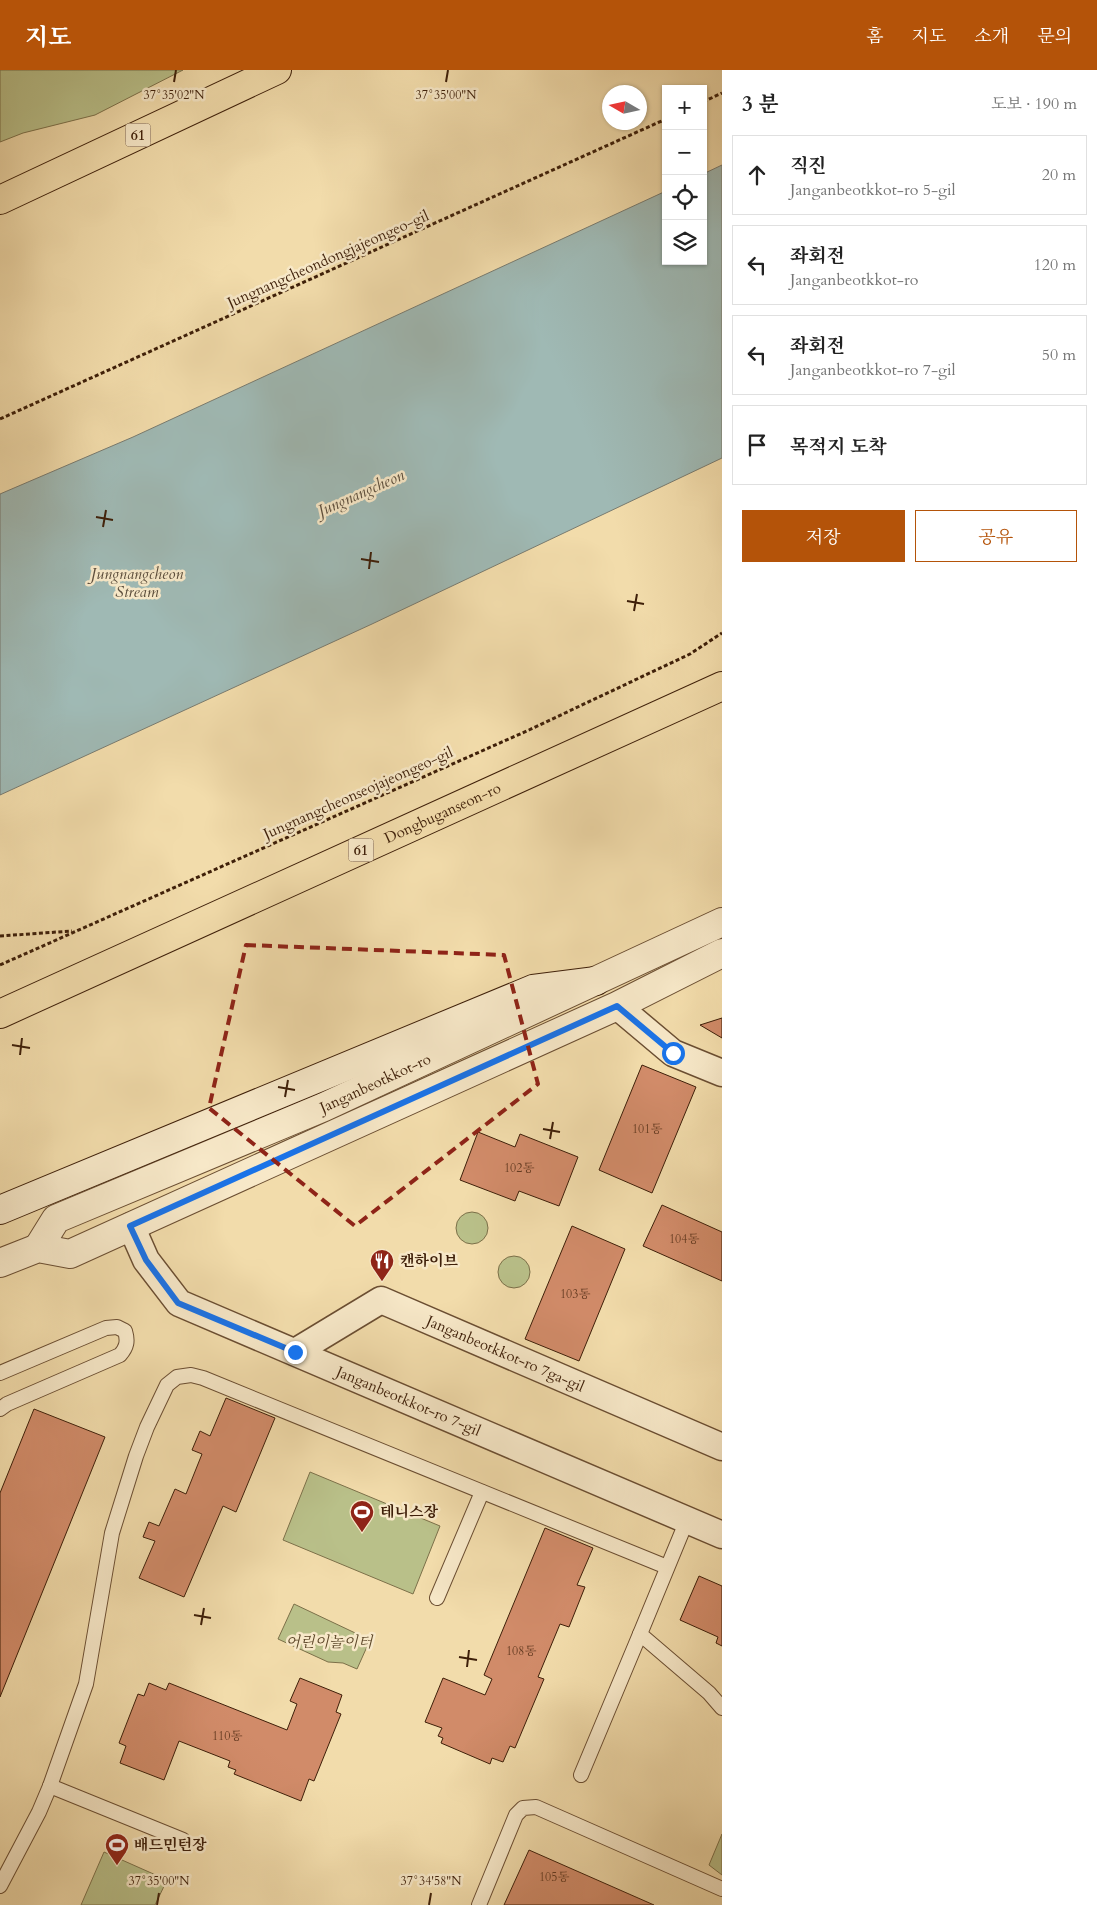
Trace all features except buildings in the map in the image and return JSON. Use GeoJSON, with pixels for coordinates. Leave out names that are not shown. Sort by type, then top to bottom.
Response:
{"type":"FeatureCollection","features":[{"type":"Feature","properties":{"kind":"highway","name":"61"},"geometry":{"type":"LineString","coordinates":[[0,200],[277,70]]}},
{"type":"Feature","properties":{"kind":"highway","name":"Dongbuganseon-ro"},"geometry":{"type":"LineString","coordinates":[[0,1014],[722,686]]}},
{"type":"Feature","properties":{"kind":"highway"},"geometry":{"type":"LineString","coordinates":[[688,702],[722,692]]}},
{"type":"Feature","properties":{"kind":"street","name":"Janganbeotkkot-ro"},"geometry":{"type":"LineString","coordinates":[[722,922],[324,1107],[56,1219],[38,1248],[70,1254],[617,1006],[722,953]]}},
{"type":"Feature","properties":{"kind":"street"},"geometry":{"type":"LineString","coordinates":[[0,1210],[533,989],[596,981]]}},
{"type":"Feature","properties":{"kind":"street"},"geometry":{"type":"LineString","coordinates":[[617,1006],[673,1053],[722,1073]]}},
{"type":"Feature","properties":{"kind":"street","name":"Janganbeotkkot-ro 7-gil"},"geometry":{"type":"LineString","coordinates":[[130,1226],[146,1260],[178,1303],[722,1535]]}},
{"type":"Feature","properties":{"kind":"street"},"geometry":{"type":"LineString","coordinates":[[0,1263],[38,1248]]}},
{"type":"Feature","properties":{"kind":"street","name":"Janganbeotkkot-ro 7ga-gil"},"geometry":{"type":"LineString","coordinates":[[295,1352],[381,1300],[722,1446]]}},
{"type":"Feature","properties":{"kind":"lane"},"geometry":{"type":"LineString","coordinates":[[0,1373],[106,1328],[116,1327],[125,1331],[127,1339],[126,1348],[120,1355],[7,1404],[0,1409]]}},
{"type":"Feature","properties":{"kind":"lane"},"geometry":{"type":"LineString","coordinates":[[0,1886],[35,1820],[50,1786],[86,1684],[112,1533],[119,1507],[147,1427],[167,1385],[177,1377],[191,1376],[203,1378],[667,1567]]}},
{"type":"Feature","properties":{"kind":"lane"},"geometry":{"type":"LineString","coordinates":[[437,1598],[482,1492]]}},
{"type":"Feature","properties":{"kind":"lane"},"geometry":{"type":"LineString","coordinates":[[581,1775],[687,1520]]}},
{"type":"Feature","properties":{"kind":"lane"},"geometry":{"type":"LineString","coordinates":[[640,1634],[709,1693],[722,1708]]}},
{"type":"Feature","properties":{"kind":"lane"},"geometry":{"type":"LineString","coordinates":[[50,1786],[183,1840]]}},
{"type":"Feature","properties":{"kind":"lane"},"geometry":{"type":"LineString","coordinates":[[479,1905],[516,1815],[524,1808],[536,1807],[722,1889]]}},
{"type":"Feature","properties":{"kind":"path"},"geometry":{"type":"LineString","coordinates":[[707,100],[722,93]]}},
{"type":"Feature","properties":{"kind":"path","name":"Jungnangcheondongjajeongeo-gil"},"geometry":{"type":"LineString","coordinates":[[0,419],[662,121]]}},
{"type":"Feature","properties":{"kind":"path","name":"Jungnangcheonseojajeongeo-gil"},"geometry":{"type":"LineString","coordinates":[[0,965],[529,730],[690,654],[722,633]]}},
{"type":"Feature","properties":{"kind":"path"},"geometry":{"type":"LineString","coordinates":[[0,936],[75,931]]}},
{"type":"Feature","properties":{"kind":"highlighted area"},"geometry":{"type":"Polygon","coordinates":[[[246,945],[504,955],[538,1084],[355,1226],[209,1108],[246,945]]]}},
{"type":"Feature","properties":{"kind":"green space"},"geometry":{"type":"Polygon","coordinates":[[[0,70],[183,70],[95,115],[23,133],[0,142],[0,70]]]}},
{"type":"Feature","properties":{"kind":"green space"},"geometry":{"type":"Polygon","coordinates":[[[472,1212],[483,1217],[488,1228],[483,1239],[472,1244],[461,1239],[456,1228],[461,1217],[472,1212]]]}},
{"type":"Feature","properties":{"kind":"green space"},"geometry":{"type":"Polygon","coordinates":[[[514,1256],[525,1261],[530,1272],[525,1283],[514,1288],[503,1283],[498,1272],[503,1261],[514,1256]]]}},
{"type":"Feature","properties":{"kind":"green space","name":"테니스장"},"geometry":{"type":"Polygon","coordinates":[[[310,1472],[440,1526],[413,1594],[283,1540],[310,1472]]]}},
{"type":"Feature","properties":{"kind":"green space","name":"어린이놀이터"},"geometry":{"type":"Polygon","coordinates":[[[294,1604],[370,1640],[357,1669],[343,1663],[328,1662],[278,1639],[294,1604]]]}},
{"type":"Feature","properties":{"kind":"green space"},"geometry":{"type":"Polygon","coordinates":[[[722,1834],[722,1875],[709,1865],[722,1834]]]}},
{"type":"Feature","properties":{"kind":"green space","name":"배드민턴장"},"geometry":{"type":"Polygon","coordinates":[[[104,1852],[167,1880],[155,1905],[81,1905],[104,1852]]]}},
{"type":"Feature","properties":{"kind":"water","name":"Jungnangcheon Stream"},"geometry":{"type":"Polygon","coordinates":[[[722,165],[722,458],[372,624],[0,795],[0,494],[133,437],[662,193],[662,265],[707,265],[707,172],[722,165]]]}},
{"type":"Feature","properties":{"kind":"place","name":"캔하이브"},"geometry":{"type":"Point","coordinates":[382,1282]}},
{"type":"Feature","properties":{"kind":"place","name":"테니스장"},"geometry":{"type":"Point","coordinates":[362,1533]}},
{"type":"Feature","properties":{"kind":"place","name":"배드민턴장"},"geometry":{"type":"Point","coordinates":[117,1866]}},
{"type":"Feature","properties":{"kind":"route"},"geometry":{"type":"LineString","coordinates":[[295,1352],[178,1303],[146,1260],[130,1226],[617,1006],[673,1053]]}},
{"type":"Feature","properties":{"kind":"water label","name":"Jungnangcheon"},"geometry":{"type":"Point","coordinates":[361,493]}}]}
